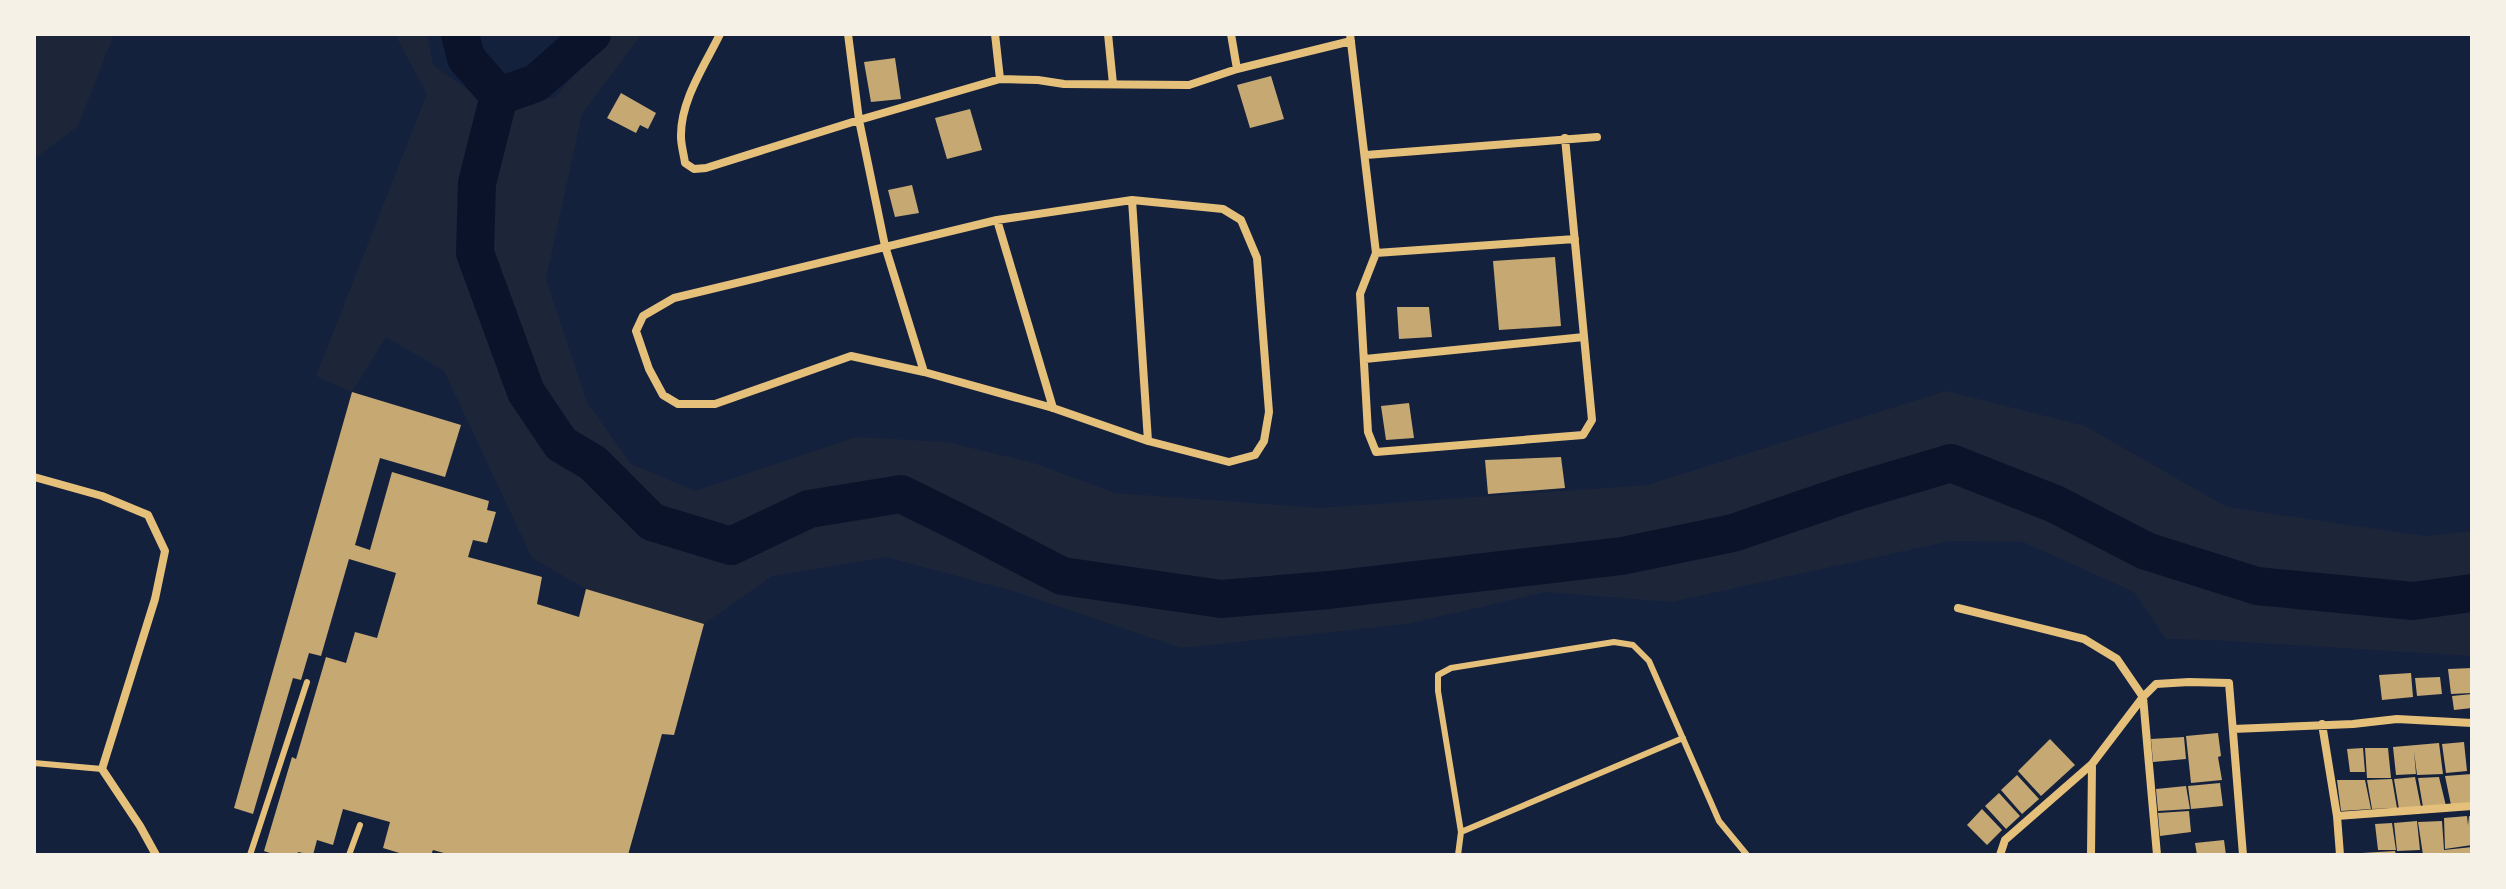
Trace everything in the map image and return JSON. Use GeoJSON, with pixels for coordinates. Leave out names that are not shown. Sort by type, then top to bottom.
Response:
{"type":"FeatureCollection","features":[{"type":"Feature","properties":{"kind":"street"},"geometry":{"type":"LineString","coordinates":[[720,34],[693,88],[684,114],[681,137],[685,163],[694,169],[706,168],[1000,79],[1064,84],[1189,85],[1351,38],[1376,253],[1360,294],[1368,432],[1376,452],[1583,435],[1592,420],[1565,138]]}},
{"type":"Feature","properties":{"kind":"street"},"geometry":{"type":"LineString","coordinates":[[848,34],[859,120],[885,246],[924,372]]}},
{"type":"Feature","properties":{"kind":"street"},"geometry":{"type":"LineString","coordinates":[[995,34],[1000,79]]}},
{"type":"Feature","properties":{"kind":"street"},"geometry":{"type":"LineString","coordinates":[[1108,34],[1113,84]]}},
{"type":"Feature","properties":{"kind":"street"},"geometry":{"type":"LineString","coordinates":[[1231,34],[1237,69]]}},
{"type":"Feature","properties":{"kind":"street"},"geometry":{"type":"LineString","coordinates":[[1366,155],[1597,137]]}},
{"type":"Feature","properties":{"kind":"street"},"geometry":{"type":"LineString","coordinates":[[1132,200],[1148,441]]}},
{"type":"Feature","properties":{"kind":"street"},"geometry":{"type":"LineString","coordinates":[[1132,200],[1223,209],[1241,220],[1257,258],[1269,412],[1264,441],[1255,455],[1229,462],[1148,441],[1053,408],[924,372],[851,356],[715,404],[678,404],[663,395],[649,369],[636,331],[643,316],[674,298],[885,246],[997,220],[1132,200]]}},
{"type":"Feature","properties":{"kind":"street"},"geometry":{"type":"LineString","coordinates":[[997,220],[1053,408]]}},
{"type":"Feature","properties":{"kind":"street"},"geometry":{"type":"LineString","coordinates":[[1376,253],[1575,239]]}},
{"type":"Feature","properties":{"kind":"street"},"geometry":{"type":"LineString","coordinates":[[1365,359],[1584,337]]}},
{"type":"Feature","properties":{"kind":"street"},"geometry":{"type":"LineString","coordinates":[[34,477],[102,496],[148,515],[165,551],[155,599],[102,769],[156,855]]}},
{"type":"Feature","properties":{"kind":"street"},"geometry":{"type":"LineString","coordinates":[[1958,608],[2084,639],[2117,659],[2143,697],[2157,855]]}},
{"type":"Feature","properties":{"kind":"street"},"geometry":{"type":"LineString","coordinates":[[2000,855],[2005,840],[2092,764],[2156,684],[2189,682],[2229,683],[2243,855]]}},
{"type":"Feature","properties":{"kind":"street"},"geometry":{"type":"LineString","coordinates":[[2233,729],[2397,719],[2472,723]]}},
{"type":"Feature","properties":{"kind":"street"},"geometry":{"type":"LineString","coordinates":[[2322,724],[2340,855]]}},
{"type":"Feature","properties":{"kind":"street"},"geometry":{"type":"LineString","coordinates":[[2091,855],[2092,764]]}},
{"type":"Feature","properties":{"kind":"street"},"geometry":{"type":"LineString","coordinates":[[2337,816],[2472,806]]}},
{"type":"Feature","properties":{"kind":"lane"},"geometry":{"type":"LineString","coordinates":[[1458,855],[1461,832],[1438,675],[1451,668],[1614,642],[1633,645],[1649,661],[1719,821],[1747,855]]}},
{"type":"Feature","properties":{"kind":"lane"},"geometry":{"type":"LineString","coordinates":[[250,855],[307,682]]}},
{"type":"Feature","properties":{"kind":"lane"},"geometry":{"type":"LineString","coordinates":[[1461,832],[1683,738]]}},
{"type":"Feature","properties":{"kind":"lane"},"geometry":{"type":"LineString","coordinates":[[34,763],[102,769]]}},
{"type":"Feature","properties":{"kind":"lane"},"geometry":{"type":"LineString","coordinates":[[349,855],[360,825]]}},
{"type":"Feature","properties":{"kind":"shaded area"},"geometry":{"type":"Polygon","coordinates":[[[34,34],[114,34],[78,126],[34,159],[34,34]]]}},
{"type":"Feature","properties":{"kind":"shaded area"},"geometry":{"type":"Polygon","coordinates":[[[395,34],[427,34],[433,65],[485,102],[555,98],[608,34],[642,34],[582,114],[546,279],[587,402],[631,464],[695,491],[856,437],[947,442],[1034,463],[1115,493],[1319,508],[1647,485],[1946,391],[2085,426],[2227,507],[2425,536],[2472,531],[2472,656],[2166,639],[2134,592],[2023,542],[1950,541],[1671,602],[1546,592],[1407,624],[1181,648],[1013,591],[886,557],[772,576],[704,624],[586,589],[532,558],[444,371],[386,337],[352,392],[316,376],[427,94],[395,34]]]}},
{"type":"Feature","properties":{"kind":"building"},"geometry":{"type":"Polygon","coordinates":[[[895,58],[901,99],[871,102],[864,62],[895,58]]]}},
{"type":"Feature","properties":{"kind":"building"},"geometry":{"type":"Polygon","coordinates":[[[1271,76],[1284,119],[1250,128],[1237,85],[1271,76]]]}},
{"type":"Feature","properties":{"kind":"building"},"geometry":{"type":"Polygon","coordinates":[[[621,93],[656,113],[648,129],[640,125],[636,133],[607,118],[621,93]]]}},
{"type":"Feature","properties":{"kind":"building"},"geometry":{"type":"Polygon","coordinates":[[[970,109],[982,150],[947,159],[935,118],[970,109]]]}},
{"type":"Feature","properties":{"kind":"building"},"geometry":{"type":"Polygon","coordinates":[[[912,185],[919,213],[895,217],[888,190],[912,185]]]}},
{"type":"Feature","properties":{"kind":"building"},"geometry":{"type":"Polygon","coordinates":[[[1555,257],[1561,326],[1499,330],[1493,261],[1555,257]]]}},
{"type":"Feature","properties":{"kind":"building"},"geometry":{"type":"Polygon","coordinates":[[[1397,307],[1429,307],[1432,337],[1399,339],[1397,307]]]}},
{"type":"Feature","properties":{"kind":"building"},"geometry":{"type":"Polygon","coordinates":[[[352,392],[461,425],[445,477],[380,458],[355,545],[370,550],[392,472],[489,501],[487,510],[496,512],[487,543],[473,540],[468,557],[542,577],[537,604],[579,617],[586,589],[704,624],[674,735],[662,734],[628,855],[451,855],[433,850],[431,855],[406,855],[383,848],[390,822],[343,809],[333,845],[317,840],[313,855],[298,852],[297,855],[276,855],[264,851],[292,757],[296,759],[326,657],[346,663],[355,632],[377,638],[396,573],[349,559],[321,656],[309,653],[301,680],[293,678],[253,814],[234,808],[352,392]]]}},
{"type":"Feature","properties":{"kind":"building"},"geometry":{"type":"Polygon","coordinates":[[[1409,403],[1414,438],[1386,440],[1381,406],[1409,403]]]}},
{"type":"Feature","properties":{"kind":"building"},"geometry":{"type":"Polygon","coordinates":[[[1561,457],[1565,488],[1488,494],[1485,460],[1561,457]]]}},
{"type":"Feature","properties":{"kind":"building"},"geometry":{"type":"Polygon","coordinates":[[[2472,668],[2472,693],[2451,694],[2448,669],[2472,668]]]}},
{"type":"Feature","properties":{"kind":"building"},"geometry":{"type":"Polygon","coordinates":[[[2411,673],[2413,697],[2382,700],[2379,675],[2411,673]]]}},
{"type":"Feature","properties":{"kind":"building"},"geometry":{"type":"Polygon","coordinates":[[[2440,677],[2442,694],[2417,696],[2415,678],[2440,677]]]}},
{"type":"Feature","properties":{"kind":"building"},"geometry":{"type":"Polygon","coordinates":[[[2472,694],[2472,708],[2454,710],[2452,696],[2472,694]]]}},
{"type":"Feature","properties":{"kind":"building"},"geometry":{"type":"Polygon","coordinates":[[[2218,733],[2222,780],[2191,783],[2186,736],[2218,733]]]}},
{"type":"Feature","properties":{"kind":"building"},"geometry":{"type":"Polygon","coordinates":[[[2184,737],[2186,759],[2153,762],[2151,739],[2184,737]]]}},
{"type":"Feature","properties":{"kind":"building"},"geometry":{"type":"Polygon","coordinates":[[[2050,739],[2075,765],[2041,796],[2018,771],[2050,739]]]}},
{"type":"Feature","properties":{"kind":"building"},"geometry":{"type":"Polygon","coordinates":[[[2464,742],[2467,771],[2446,773],[2442,744],[2464,742]]]}},
{"type":"Feature","properties":{"kind":"building"},"geometry":{"type":"Polygon","coordinates":[[[2439,743],[2443,774],[2417,775],[2414,751],[2416,774],[2396,775],[2393,747],[2439,743]]]}},
{"type":"Feature","properties":{"kind":"building"},"geometry":{"type":"Polygon","coordinates":[[[2363,748],[2365,772],[2350,772],[2347,749],[2363,748]]]}},
{"type":"Feature","properties":{"kind":"building"},"geometry":{"type":"Polygon","coordinates":[[[2365,748],[2388,748],[2391,778],[2367,778],[2365,748]]]}},
{"type":"Feature","properties":{"kind":"building"},"geometry":{"type":"Polygon","coordinates":[[[2472,774],[2472,804],[2451,805],[2445,776],[2472,774]]]}},
{"type":"Feature","properties":{"kind":"building"},"geometry":{"type":"Polygon","coordinates":[[[2017,775],[2039,799],[2022,814],[2001,790],[2017,775]]]}},
{"type":"Feature","properties":{"kind":"building"},"geometry":{"type":"Polygon","coordinates":[[[2415,777],[2421,807],[2399,809],[2394,779],[2415,777]]]}},
{"type":"Feature","properties":{"kind":"building"},"geometry":{"type":"Polygon","coordinates":[[[2439,777],[2446,806],[2423,807],[2418,778],[2439,777]]]}},
{"type":"Feature","properties":{"kind":"building"},"geometry":{"type":"Polygon","coordinates":[[[2392,779],[2397,808],[2372,809],[2367,780],[2392,779]]]}},
{"type":"Feature","properties":{"kind":"building"},"geometry":{"type":"Polygon","coordinates":[[[2337,780],[2365,780],[2371,809],[2341,811],[2337,780]]]}},
{"type":"Feature","properties":{"kind":"building"},"geometry":{"type":"Polygon","coordinates":[[[2220,783],[2223,806],[2191,809],[2188,786],[2220,783]]]}},
{"type":"Feature","properties":{"kind":"building"},"geometry":{"type":"Polygon","coordinates":[[[2186,786],[2190,809],[2158,811],[2156,789],[2186,786]]]}},
{"type":"Feature","properties":{"kind":"building"},"geometry":{"type":"Polygon","coordinates":[[[1999,793],[2020,816],[2006,829],[1985,806],[1999,793]]]}},
{"type":"Feature","properties":{"kind":"building"},"geometry":{"type":"Polygon","coordinates":[[[1982,809],[2002,830],[1987,845],[1967,825],[1982,809]]]}},
{"type":"Feature","properties":{"kind":"building"},"geometry":{"type":"Polygon","coordinates":[[[2189,811],[2191,832],[2160,836],[2158,813],[2189,811]]]}},
{"type":"Feature","properties":{"kind":"building"},"geometry":{"type":"Polygon","coordinates":[[[2467,816],[2468,825],[2469,816],[2472,816],[2472,845],[2445,849],[2444,818],[2467,816]]]}},
{"type":"Feature","properties":{"kind":"building"},"geometry":{"type":"Polygon","coordinates":[[[2417,821],[2420,850],[2397,851],[2394,823],[2417,821]]]}},
{"type":"Feature","properties":{"kind":"building"},"geometry":{"type":"Polygon","coordinates":[[[2442,821],[2444,850],[2472,847],[2472,855],[2423,855],[2418,822],[2442,821]]]}},
{"type":"Feature","properties":{"kind":"building"},"geometry":{"type":"Polygon","coordinates":[[[2392,823],[2396,850],[2378,850],[2375,824],[2392,823]]]}},
{"type":"Feature","properties":{"kind":"building"},"geometry":{"type":"Polygon","coordinates":[[[2224,840],[2226,855],[2197,855],[2195,843],[2224,840]]]}},
{"type":"Feature","properties":{"kind":"building"},"geometry":{"type":"Polygon","coordinates":[[[2395,851],[2396,855],[2362,855],[2362,853],[2395,851]]]}},
{"type":"Feature","properties":{"kind":"waterway"},"geometry":{"type":"LineString","coordinates":[[460,34],[466,58],[499,96]]}},
{"type":"Feature","properties":{"kind":"waterway"},"geometry":{"type":"LineString","coordinates":[[499,96],[536,83],[592,34]]}},
{"type":"Feature","properties":{"kind":"waterway"},"geometry":{"type":"LineString","coordinates":[[499,96],[477,183],[475,253],[526,392],[561,444],[593,463],[652,522],[731,546],[809,509],[901,494],[1062,576],[1221,599],[1329,590],[1622,556],[1733,533],[1951,463],[2055,504],[2146,551],[2257,586],[2413,601],[2472,593]]}}]}
